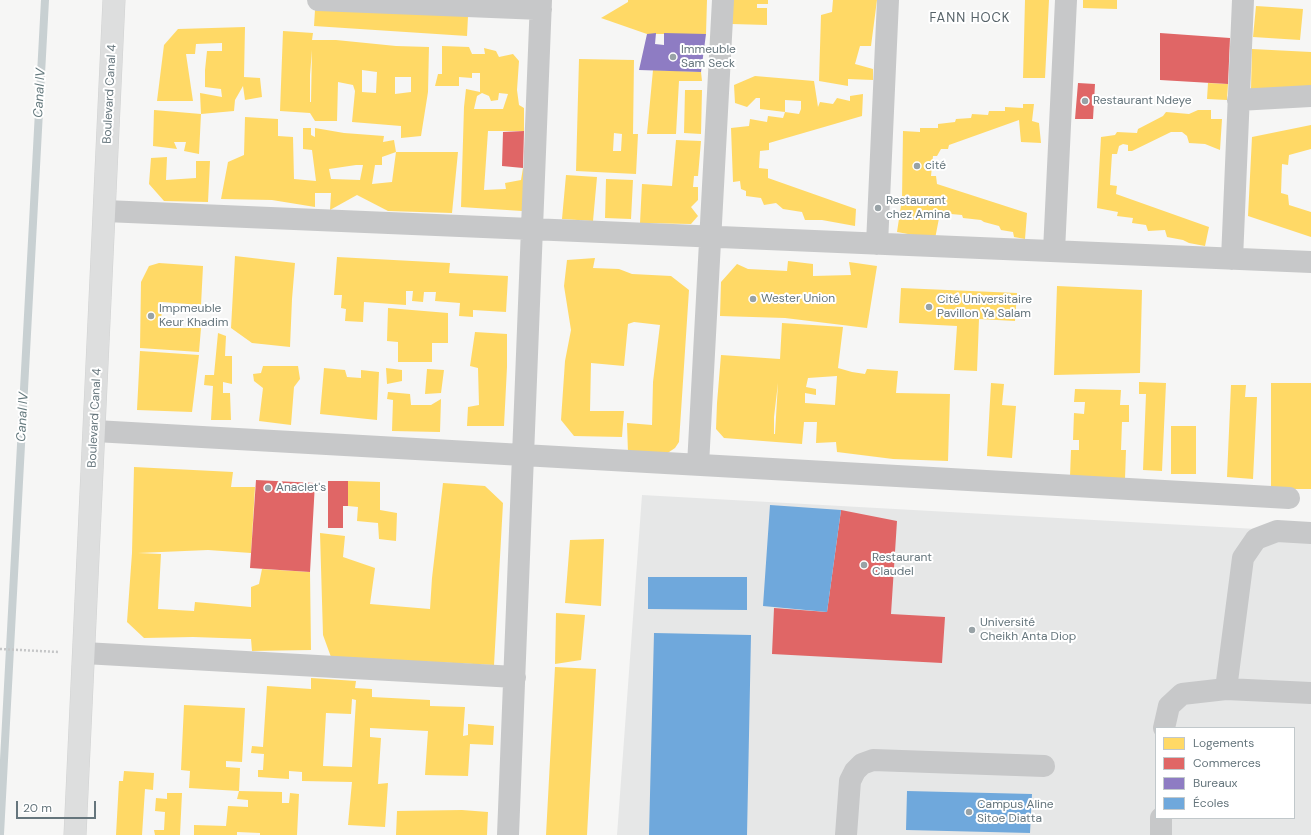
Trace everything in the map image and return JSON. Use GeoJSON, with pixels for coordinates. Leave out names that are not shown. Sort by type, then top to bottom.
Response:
{"type":"FeatureCollection","features":[{"type":"Feature","properties":{"kind":"main road","name":"Boulevard Canal 4"},"geometry":{"type":"LineString","coordinates":[[75,835],[114,0]]}},
{"type":"Feature","properties":{"kind":"street"},"geometry":{"type":"LineString","coordinates":[[318,0],[541,5],[508,835]]}},
{"type":"Feature","properties":{"kind":"street"},"geometry":{"type":"LineString","coordinates":[[698,465],[723,0]]}},
{"type":"Feature","properties":{"kind":"street"},"geometry":{"type":"LineString","coordinates":[[877,244],[888,0]]}},
{"type":"Feature","properties":{"kind":"street"},"geometry":{"type":"LineString","coordinates":[[1054,251],[1066,0]]}},
{"type":"Feature","properties":{"kind":"street"},"geometry":{"type":"LineString","coordinates":[[1232,259],[1243,0]]}},
{"type":"Feature","properties":{"kind":"street"},"geometry":{"type":"LineString","coordinates":[[1238,100],[1311,96]]}},
{"type":"Feature","properties":{"kind":"street"},"geometry":{"type":"LineString","coordinates":[[105,211],[1311,262]]}},
{"type":"Feature","properties":{"kind":"street"},"geometry":{"type":"LineString","coordinates":[[95,431],[1289,498]]}},
{"type":"Feature","properties":{"kind":"street"},"geometry":{"type":"LineString","coordinates":[[1226,689],[1244,558],[1256,539],[1277,531],[1311,533]]}},
{"type":"Feature","properties":{"kind":"street"},"geometry":{"type":"LineString","coordinates":[[84,653],[515,677]]}},
{"type":"Feature","properties":{"kind":"street"},"geometry":{"type":"LineString","coordinates":[[1164,727],[1169,706],[1182,694],[1226,689],[1311,693]]}},
{"type":"Feature","properties":{"kind":"street"},"geometry":{"type":"LineString","coordinates":[[846,835],[850,781],[855,771],[862,764],[873,760],[1044,766]]}},
{"type":"Feature","properties":{"kind":"street"},"geometry":{"type":"LineString","coordinates":[[1161,819],[1161,835]]}},
{"type":"Feature","properties":{"kind":"path"},"geometry":{"type":"LineString","coordinates":[[0,649],[44,651]]}},
{"type":"Feature","properties":{"kind":"shaded area","name":"Université Cheikh Anta Diop"},"geometry":{"type":"Polygon","coordinates":[[[642,495],[1311,532],[1311,835],[617,835],[642,495]]]}},
{"type":"Feature","properties":{"kind":"building: Logements"},"geometry":{"type":"Polygon","coordinates":[[[628,0],[707,0],[706,34],[647,34],[601,18],[628,2],[628,0]]]}},
{"type":"Feature","properties":{"kind":"building: Logements"},"geometry":{"type":"Polygon","coordinates":[[[733,0],[768,0],[768,4],[757,4],[757,8],[767,8],[767,25],[732,24],[733,0]]]}},
{"type":"Feature","properties":{"kind":"building: Logements"},"geometry":{"type":"Polygon","coordinates":[[[833,0],[877,0],[871,46],[860,46],[855,64],[873,69],[873,80],[848,79],[848,86],[819,81],[821,15],[832,12],[833,0]]]}},
{"type":"Feature","properties":{"kind":"building: Logements"},"geometry":{"type":"Polygon","coordinates":[[[1025,0],[1049,0],[1045,78],[1023,78],[1025,0]]]}},
{"type":"Feature","properties":{"kind":"building: Logements"},"geometry":{"type":"Polygon","coordinates":[[[1083,0],[1117,0],[1117,9],[1083,8],[1083,0]]]}},
{"type":"Feature","properties":{"kind":"building: Logements"},"geometry":{"type":"Polygon","coordinates":[[[1256,6],[1303,9],[1300,40],[1253,37],[1256,6]]]}},
{"type":"Feature","properties":{"kind":"building: Logements"},"geometry":{"type":"Polygon","coordinates":[[[315,10],[468,16],[467,36],[314,26],[315,10]]]}},
{"type":"Feature","properties":{"kind":"building: Logements"},"geometry":{"type":"Polygon","coordinates":[[[245,27],[244,77],[260,78],[262,97],[245,100],[243,86],[235,100],[234,111],[201,114],[200,93],[222,97],[221,89],[205,87],[205,70],[207,51],[222,51],[222,43],[196,44],[195,54],[186,54],[193,101],[157,101],[164,45],[178,29],[245,27]]]}},
{"type":"Feature","properties":{"kind":"building: Logements"},"geometry":{"type":"Polygon","coordinates":[[[283,31],[313,33],[312,40],[336,40],[396,46],[429,47],[428,92],[421,136],[401,138],[401,126],[352,122],[355,91],[353,85],[338,82],[337,121],[315,121],[310,113],[280,111],[283,31]],[[312,50],[310,75],[310,102],[311,102],[312,50]],[[362,70],[362,92],[376,93],[377,72],[362,70]],[[395,77],[395,94],[411,92],[411,77],[395,77]]]}},
{"type":"Feature","properties":{"kind":"building: Logements"},"geometry":{"type":"Polygon","coordinates":[[[442,46],[469,47],[472,54],[485,54],[484,48],[496,51],[499,57],[513,54],[519,61],[517,90],[519,105],[524,108],[524,131],[488,131],[484,190],[506,189],[505,183],[521,180],[523,168],[531,172],[522,211],[461,207],[464,107],[466,89],[480,92],[480,73],[472,73],[472,78],[459,77],[459,86],[435,86],[438,74],[442,74],[442,46]],[[482,93],[477,96],[474,109],[503,109],[508,94],[499,93],[498,100],[491,101],[489,96],[482,93]]]}},
{"type":"Feature","properties":{"kind":"building: Logements"},"geometry":{"type":"Polygon","coordinates":[[[1252,49],[1311,52],[1311,91],[1251,89],[1252,49]]]}},
{"type":"Feature","properties":{"kind":"building: Logements"},"geometry":{"type":"Polygon","coordinates":[[[579,59],[634,60],[633,134],[638,134],[636,174],[576,171],[579,59]],[[614,133],[613,151],[621,151],[622,134],[614,133]]]}},
{"type":"Feature","properties":{"kind":"building: Logements"},"geometry":{"type":"Polygon","coordinates":[[[653,70],[701,72],[702,81],[679,81],[676,134],[647,134],[653,70]]]}},
{"type":"Feature","properties":{"kind":"building: Logements"},"geometry":{"type":"Polygon","coordinates":[[[755,76],[814,81],[818,107],[820,102],[833,104],[837,98],[850,101],[850,96],[863,94],[862,116],[769,143],[769,150],[760,151],[759,168],[768,169],[768,178],[856,209],[855,226],[822,220],[805,220],[802,212],[783,209],[776,203],[764,205],[761,198],[746,196],[746,191],[741,189],[740,181],[733,182],[731,128],[749,126],[750,119],[767,122],[768,116],[783,118],[785,112],[760,109],[760,98],[756,98],[747,107],[735,103],[734,85],[755,76]],[[785,100],[785,112],[799,114],[801,109],[801,101],[785,100]]]}},
{"type":"Feature","properties":{"kind":"building: Logements"},"geometry":{"type":"Polygon","coordinates":[[[1208,83],[1228,84],[1227,100],[1207,99],[1208,83]]]}},
{"type":"Feature","properties":{"kind":"building: Logements"},"geometry":{"type":"Polygon","coordinates":[[[685,90],[702,90],[701,134],[684,133],[685,90]]]}},
{"type":"Feature","properties":{"kind":"building: Logements","name":"cité"},"geometry":{"type":"Polygon","coordinates":[[[1023,104],[1034,104],[1032,121],[1039,123],[1041,143],[1021,142],[1019,120],[949,145],[948,149],[941,149],[937,156],[933,156],[931,176],[936,176],[937,184],[1027,213],[1025,239],[1014,237],[1013,232],[1001,230],[999,226],[981,220],[963,218],[962,215],[940,213],[935,239],[897,232],[902,199],[903,131],[920,132],[920,128],[938,128],[938,124],[955,122],[956,119],[971,118],[972,114],[988,115],[989,111],[1005,111],[1005,107],[1023,108],[1023,104]]]}},
{"type":"Feature","properties":{"kind":"building: Logements"},"geometry":{"type":"Polygon","coordinates":[[[154,110],[201,114],[199,154],[184,151],[186,142],[174,142],[177,149],[153,146],[154,110]]]}},
{"type":"Feature","properties":{"kind":"building: Logements"},"geometry":{"type":"Polygon","coordinates":[[[1198,110],[1211,110],[1211,119],[1222,119],[1220,150],[1205,144],[1189,143],[1187,136],[1182,132],[1171,132],[1132,151],[1128,151],[1128,145],[1123,144],[1119,146],[1117,154],[1112,154],[1110,185],[1117,186],[1116,194],[1209,227],[1205,246],[1167,237],[1165,230],[1148,231],[1146,225],[1132,223],[1133,218],[1117,216],[1118,212],[1097,208],[1101,137],[1115,135],[1117,132],[1137,133],[1138,129],[1163,116],[1166,112],[1189,114],[1198,110]]]}},
{"type":"Feature","properties":{"kind":"building: Logements"},"geometry":{"type":"Polygon","coordinates":[[[245,117],[278,119],[278,136],[293,137],[294,179],[316,181],[312,150],[303,149],[303,128],[311,128],[311,135],[315,137],[315,128],[344,133],[384,136],[383,142],[394,140],[396,152],[458,152],[452,213],[388,211],[357,195],[330,210],[331,193],[315,193],[315,207],[272,200],[221,199],[228,162],[244,155],[245,117]],[[396,152],[382,157],[382,165],[375,165],[372,184],[392,182],[396,152]],[[363,165],[329,169],[331,179],[360,180],[363,165]]]}},
{"type":"Feature","properties":{"kind":"building: Logements"},"geometry":{"type":"Polygon","coordinates":[[[1311,125],[1311,149],[1289,155],[1288,165],[1282,164],[1281,193],[1288,195],[1289,205],[1311,212],[1311,237],[1248,216],[1252,137],[1311,125]]]}},
{"type":"Feature","properties":{"kind":"building: Logements"},"geometry":{"type":"Polygon","coordinates":[[[676,140],[701,141],[698,176],[694,176],[693,187],[698,187],[698,200],[691,207],[698,216],[691,224],[640,223],[642,184],[672,186],[676,140]]]}},
{"type":"Feature","properties":{"kind":"building: Logements"},"geometry":{"type":"Polygon","coordinates":[[[167,157],[166,180],[196,178],[196,161],[210,161],[208,202],[164,201],[149,184],[151,158],[167,157]]]}},
{"type":"Feature","properties":{"kind":"building: Logements"},"geometry":{"type":"Polygon","coordinates":[[[566,175],[597,177],[593,221],[562,219],[566,175]]]}},
{"type":"Feature","properties":{"kind":"building: Logements"},"geometry":{"type":"Polygon","coordinates":[[[606,179],[633,180],[631,219],[605,218],[606,179]]]}},
{"type":"Feature","properties":{"kind":"building: Logements"},"geometry":{"type":"Polygon","coordinates":[[[235,256],[295,263],[290,347],[252,343],[231,328],[235,256]]]}},
{"type":"Feature","properties":{"kind":"building: Logements"},"geometry":{"type":"Polygon","coordinates":[[[337,257],[450,263],[449,273],[508,276],[506,312],[473,310],[473,317],[459,316],[460,303],[435,301],[436,292],[424,292],[423,302],[412,301],[413,291],[406,291],[406,305],[364,302],[363,322],[345,321],[346,309],[341,308],[342,295],[334,295],[337,257]]]}},
{"type":"Feature","properties":{"kind":"building: Logements"},"geometry":{"type":"Polygon","coordinates":[[[595,258],[593,268],[619,269],[632,274],[671,276],[689,290],[679,442],[675,448],[666,454],[628,453],[627,423],[652,425],[653,382],[660,325],[634,322],[628,324],[624,366],[591,363],[590,411],[624,411],[622,437],[574,436],[561,420],[565,361],[571,330],[564,286],[567,260],[595,258]]]}},
{"type":"Feature","properties":{"kind":"building: Logements"},"geometry":{"type":"Polygon","coordinates":[[[788,261],[813,264],[813,276],[851,275],[849,262],[877,266],[867,328],[785,318],[720,316],[721,282],[737,264],[748,269],[787,271],[788,261]]]}},
{"type":"Feature","properties":{"kind":"building: Logements","name":"Impmeuble Keur Khadim"},"geometry":{"type":"Polygon","coordinates":[[[159,263],[203,266],[201,305],[162,302],[161,328],[201,328],[199,352],[140,348],[141,282],[149,266],[159,263]]]}},
{"type":"Feature","properties":{"kind":"building: Logements"},"geometry":{"type":"Polygon","coordinates":[[[1057,286],[1142,290],[1140,373],[1054,375],[1057,286]]]}},
{"type":"Feature","properties":{"kind":"building: Logements"},"geometry":{"type":"Polygon","coordinates":[[[901,288],[1017,293],[1015,321],[979,319],[977,371],[954,370],[957,326],[899,323],[901,288]]]}},
{"type":"Feature","properties":{"kind":"building: Logements"},"geometry":{"type":"Polygon","coordinates":[[[388,308],[448,313],[448,343],[432,343],[432,362],[398,362],[398,342],[387,341],[388,308]]]}},
{"type":"Feature","properties":{"kind":"building: Logements"},"geometry":{"type":"Polygon","coordinates":[[[782,323],[843,327],[838,368],[865,374],[867,369],[898,371],[896,393],[950,394],[948,461],[893,459],[837,452],[836,442],[816,443],[817,422],[804,422],[802,444],[724,438],[716,429],[721,355],[780,359],[782,323]],[[837,376],[808,378],[806,387],[816,389],[816,395],[805,393],[805,403],[835,405],[837,376]],[[778,383],[774,417],[774,434],[775,434],[778,383]]]}},
{"type":"Feature","properties":{"kind":"building: Logements"},"geometry":{"type":"Polygon","coordinates":[[[475,332],[507,334],[504,426],[467,426],[468,407],[479,405],[478,368],[470,366],[475,332]]]}},
{"type":"Feature","properties":{"kind":"building: Logements"},"geometry":{"type":"Polygon","coordinates":[[[218,333],[226,336],[225,356],[232,356],[232,384],[223,382],[223,393],[230,393],[231,420],[211,420],[213,386],[204,385],[205,375],[214,375],[218,333]]]}},
{"type":"Feature","properties":{"kind":"building: Logements"},"geometry":{"type":"Polygon","coordinates":[[[140,351],[199,355],[192,412],[137,410],[140,351]]]}},
{"type":"Feature","properties":{"kind":"building: Logements"},"geometry":{"type":"Polygon","coordinates":[[[263,366],[298,366],[300,379],[294,387],[291,425],[259,421],[263,388],[254,381],[253,374],[261,373],[263,366]]]}},
{"type":"Feature","properties":{"kind":"building: Logements"},"geometry":{"type":"Polygon","coordinates":[[[324,368],[345,370],[347,377],[361,378],[361,370],[379,372],[377,420],[320,414],[324,368]]]}},
{"type":"Feature","properties":{"kind":"building: Logements"},"geometry":{"type":"Polygon","coordinates":[[[386,368],[402,370],[402,381],[387,384],[386,368]]]}},
{"type":"Feature","properties":{"kind":"building: Logements"},"geometry":{"type":"Polygon","coordinates":[[[427,369],[444,370],[441,393],[425,394],[427,369]]]}},
{"type":"Feature","properties":{"kind":"building: Logements"},"geometry":{"type":"Polygon","coordinates":[[[1139,382],[1166,383],[1162,471],[1143,470],[1146,394],[1139,394],[1139,382]]]}},
{"type":"Feature","properties":{"kind":"building: Logements"},"geometry":{"type":"Polygon","coordinates":[[[991,383],[1004,384],[1002,405],[1016,406],[1012,458],[987,456],[991,383]]]}},
{"type":"Feature","properties":{"kind":"building: Logements"},"geometry":{"type":"Polygon","coordinates":[[[1271,383],[1311,383],[1311,489],[1271,489],[1271,383]]]}},
{"type":"Feature","properties":{"kind":"building: Logements"},"geometry":{"type":"Polygon","coordinates":[[[1231,385],[1246,385],[1245,397],[1257,397],[1253,479],[1227,477],[1231,385]]]}},
{"type":"Feature","properties":{"kind":"building: Logements"},"geometry":{"type":"Polygon","coordinates":[[[1075,389],[1121,390],[1120,405],[1129,405],[1129,422],[1122,422],[1121,450],[1126,450],[1125,479],[1070,477],[1071,450],[1079,450],[1079,440],[1073,440],[1074,413],[1084,414],[1085,402],[1074,402],[1075,389]]]}},
{"type":"Feature","properties":{"kind":"building: Logements"},"geometry":{"type":"Polygon","coordinates":[[[388,392],[410,394],[411,405],[431,405],[441,399],[440,432],[392,431],[393,400],[387,399],[388,392]]]}},
{"type":"Feature","properties":{"kind":"building: Logements"},"geometry":{"type":"Polygon","coordinates":[[[1171,426],[1196,426],[1196,474],[1171,474],[1171,426]]]}},
{"type":"Feature","properties":{"kind":"building: Logements"},"geometry":{"type":"Polygon","coordinates":[[[134,467],[233,472],[231,487],[255,487],[251,553],[208,550],[138,553],[161,554],[158,609],[194,611],[195,602],[251,607],[251,587],[259,584],[262,569],[310,572],[311,650],[252,651],[251,639],[193,637],[144,638],[127,622],[132,553],[134,467]]]}},
{"type":"Feature","properties":{"kind":"building: Logements"},"geometry":{"type":"Polygon","coordinates":[[[348,481],[380,482],[380,510],[397,513],[396,541],[379,539],[378,523],[357,521],[358,507],[348,506],[348,481]]]}},
{"type":"Feature","properties":{"kind":"building: Logements"},"geometry":{"type":"Polygon","coordinates":[[[443,483],[485,486],[503,503],[494,665],[331,657],[323,635],[320,533],[345,536],[343,557],[375,568],[370,604],[430,609],[443,483]]]}},
{"type":"Feature","properties":{"kind":"building: Logements"},"geometry":{"type":"Polygon","coordinates":[[[604,539],[601,606],[565,603],[570,540],[604,539]]]}},
{"type":"Feature","properties":{"kind":"building: Logements"},"geometry":{"type":"Polygon","coordinates":[[[556,613],[585,615],[581,660],[555,664],[556,613]]]}},
{"type":"Feature","properties":{"kind":"building: Logements"},"geometry":{"type":"Polygon","coordinates":[[[555,667],[596,669],[587,835],[546,835],[555,667]]]}},
{"type":"Feature","properties":{"kind":"building: Logements"},"geometry":{"type":"Polygon","coordinates":[[[311,678],[356,681],[355,688],[372,689],[372,697],[430,700],[430,706],[465,707],[463,736],[468,735],[468,724],[494,726],[493,745],[470,744],[468,776],[425,775],[428,731],[370,728],[370,737],[381,738],[378,784],[388,783],[385,827],[348,825],[352,782],[302,781],[302,772],[289,771],[289,779],[258,777],[258,770],[263,770],[264,754],[251,753],[252,746],[263,747],[267,686],[311,689],[311,678]],[[352,699],[351,714],[326,713],[323,766],[352,767],[356,700],[352,699]]]}},
{"type":"Feature","properties":{"kind":"building: Logements"},"geometry":{"type":"Polygon","coordinates":[[[184,705],[245,708],[242,762],[226,761],[226,767],[240,768],[239,791],[189,788],[190,771],[181,770],[184,705]]]}},
{"type":"Feature","properties":{"kind":"building: Logements"},"geometry":{"type":"Polygon","coordinates":[[[124,771],[154,773],[153,790],[145,789],[142,835],[116,835],[119,781],[123,781],[124,771]]]}},
{"type":"Feature","properties":{"kind":"building: Logements"},"geometry":{"type":"Polygon","coordinates":[[[239,791],[282,792],[282,803],[289,803],[290,793],[299,794],[297,835],[260,835],[260,833],[237,832],[237,835],[194,835],[194,825],[226,826],[228,806],[248,807],[248,800],[237,799],[239,791]]]}},
{"type":"Feature","properties":{"kind":"building: Logements"},"geometry":{"type":"Polygon","coordinates":[[[167,793],[182,793],[180,835],[155,835],[154,830],[164,830],[165,812],[155,811],[156,798],[167,799],[167,793]]]}},
{"type":"Feature","properties":{"kind":"building: Logements"},"geometry":{"type":"Polygon","coordinates":[[[462,810],[488,812],[487,835],[396,835],[397,811],[462,810]]]}},
{"type":"Feature","properties":{"kind":"building: Commerces"},"geometry":{"type":"Polygon","coordinates":[[[1160,33],[1230,38],[1228,84],[1160,80],[1160,33]]]}},
{"type":"Feature","properties":{"kind":"building: Commerces"},"geometry":{"type":"Polygon","coordinates":[[[1078,83],[1095,84],[1093,119],[1075,119],[1078,83]]]}},
{"type":"Feature","properties":{"kind":"building: Commerces"},"geometry":{"type":"Polygon","coordinates":[[[524,131],[523,168],[502,166],[503,132],[524,131]]]}},
{"type":"Feature","properties":{"kind":"building: Commerces"},"geometry":{"type":"Polygon","coordinates":[[[256,480],[315,483],[310,572],[250,568],[256,480]]]}},
{"type":"Feature","properties":{"kind":"building: Commerces"},"geometry":{"type":"Polygon","coordinates":[[[328,481],[348,481],[348,506],[343,506],[343,528],[328,528],[328,481]]]}},
{"type":"Feature","properties":{"kind":"building: Commerces","name":"Restaurant Claudel"},"geometry":{"type":"Polygon","coordinates":[[[841,510],[897,521],[891,614],[945,617],[942,663],[772,654],[774,608],[827,612],[841,510]]]}},
{"type":"Feature","properties":{"kind":"building: Bureaux","name":"Immeuble Sam Seck"},"geometry":{"type":"Polygon","coordinates":[[[656,33],[655,44],[664,45],[664,33],[706,34],[701,72],[639,70],[647,34],[656,33]]]}},
{"type":"Feature","properties":{"kind":"building: Écoles"},"geometry":{"type":"Polygon","coordinates":[[[770,505],[841,510],[827,612],[763,606],[770,505]]]}},
{"type":"Feature","properties":{"kind":"building: Écoles"},"geometry":{"type":"Polygon","coordinates":[[[648,577],[747,577],[747,610],[648,609],[648,577]]]}},
{"type":"Feature","properties":{"kind":"building: Écoles"},"geometry":{"type":"Polygon","coordinates":[[[654,633],[751,635],[747,835],[649,835],[654,633]]]}},
{"type":"Feature","properties":{"kind":"building: Écoles","name":"Campus Aline Sitoe Diatta"},"geometry":{"type":"Polygon","coordinates":[[[907,791],[1032,794],[1030,833],[906,830],[907,791]]]}},
{"type":"Feature","properties":{"kind":"waterway","name":"Canal IV"},"geometry":{"type":"LineString","coordinates":[[0,834],[45,0]]}},
{"type":"Feature","properties":{"kind":"place","name":"Immeuble Sam Seck"},"geometry":{"type":"Point","coordinates":[673,57]}},
{"type":"Feature","properties":{"kind":"place","name":"Restaurant Ndeye"},"geometry":{"type":"Point","coordinates":[1085,101]}},
{"type":"Feature","properties":{"kind":"place","name":"cité"},"geometry":{"type":"Point","coordinates":[917,166]}},
{"type":"Feature","properties":{"kind":"place","name":"Restaurant chez Amina"},"geometry":{"type":"Point","coordinates":[878,208]}},
{"type":"Feature","properties":{"kind":"place","name":"Wester Union"},"geometry":{"type":"Point","coordinates":[753,299]}},
{"type":"Feature","properties":{"kind":"place","name":"Cité Universitaire Pavillon Ya Salam"},"geometry":{"type":"Point","coordinates":[929,307]}},
{"type":"Feature","properties":{"kind":"place","name":"Impmeuble Keur Khadim"},"geometry":{"type":"Point","coordinates":[151,316]}},
{"type":"Feature","properties":{"kind":"place","name":"Anaclet's"},"geometry":{"type":"Point","coordinates":[268,488]}},
{"type":"Feature","properties":{"kind":"place","name":"Restaurant Claudel"},"geometry":{"type":"Point","coordinates":[864,565]}},
{"type":"Feature","properties":{"kind":"place","name":"Université Cheikh Anta Diop"},"geometry":{"type":"Point","coordinates":[972,630]}},
{"type":"Feature","properties":{"kind":"place","name":"Campus Aline Sitoe Diatta"},"geometry":{"type":"Point","coordinates":[969,812]}},
{"type":"Feature","properties":{"kind":"district","name":"FANN HOCK"},"geometry":{"type":"Point","coordinates":[970,19]}}]}
